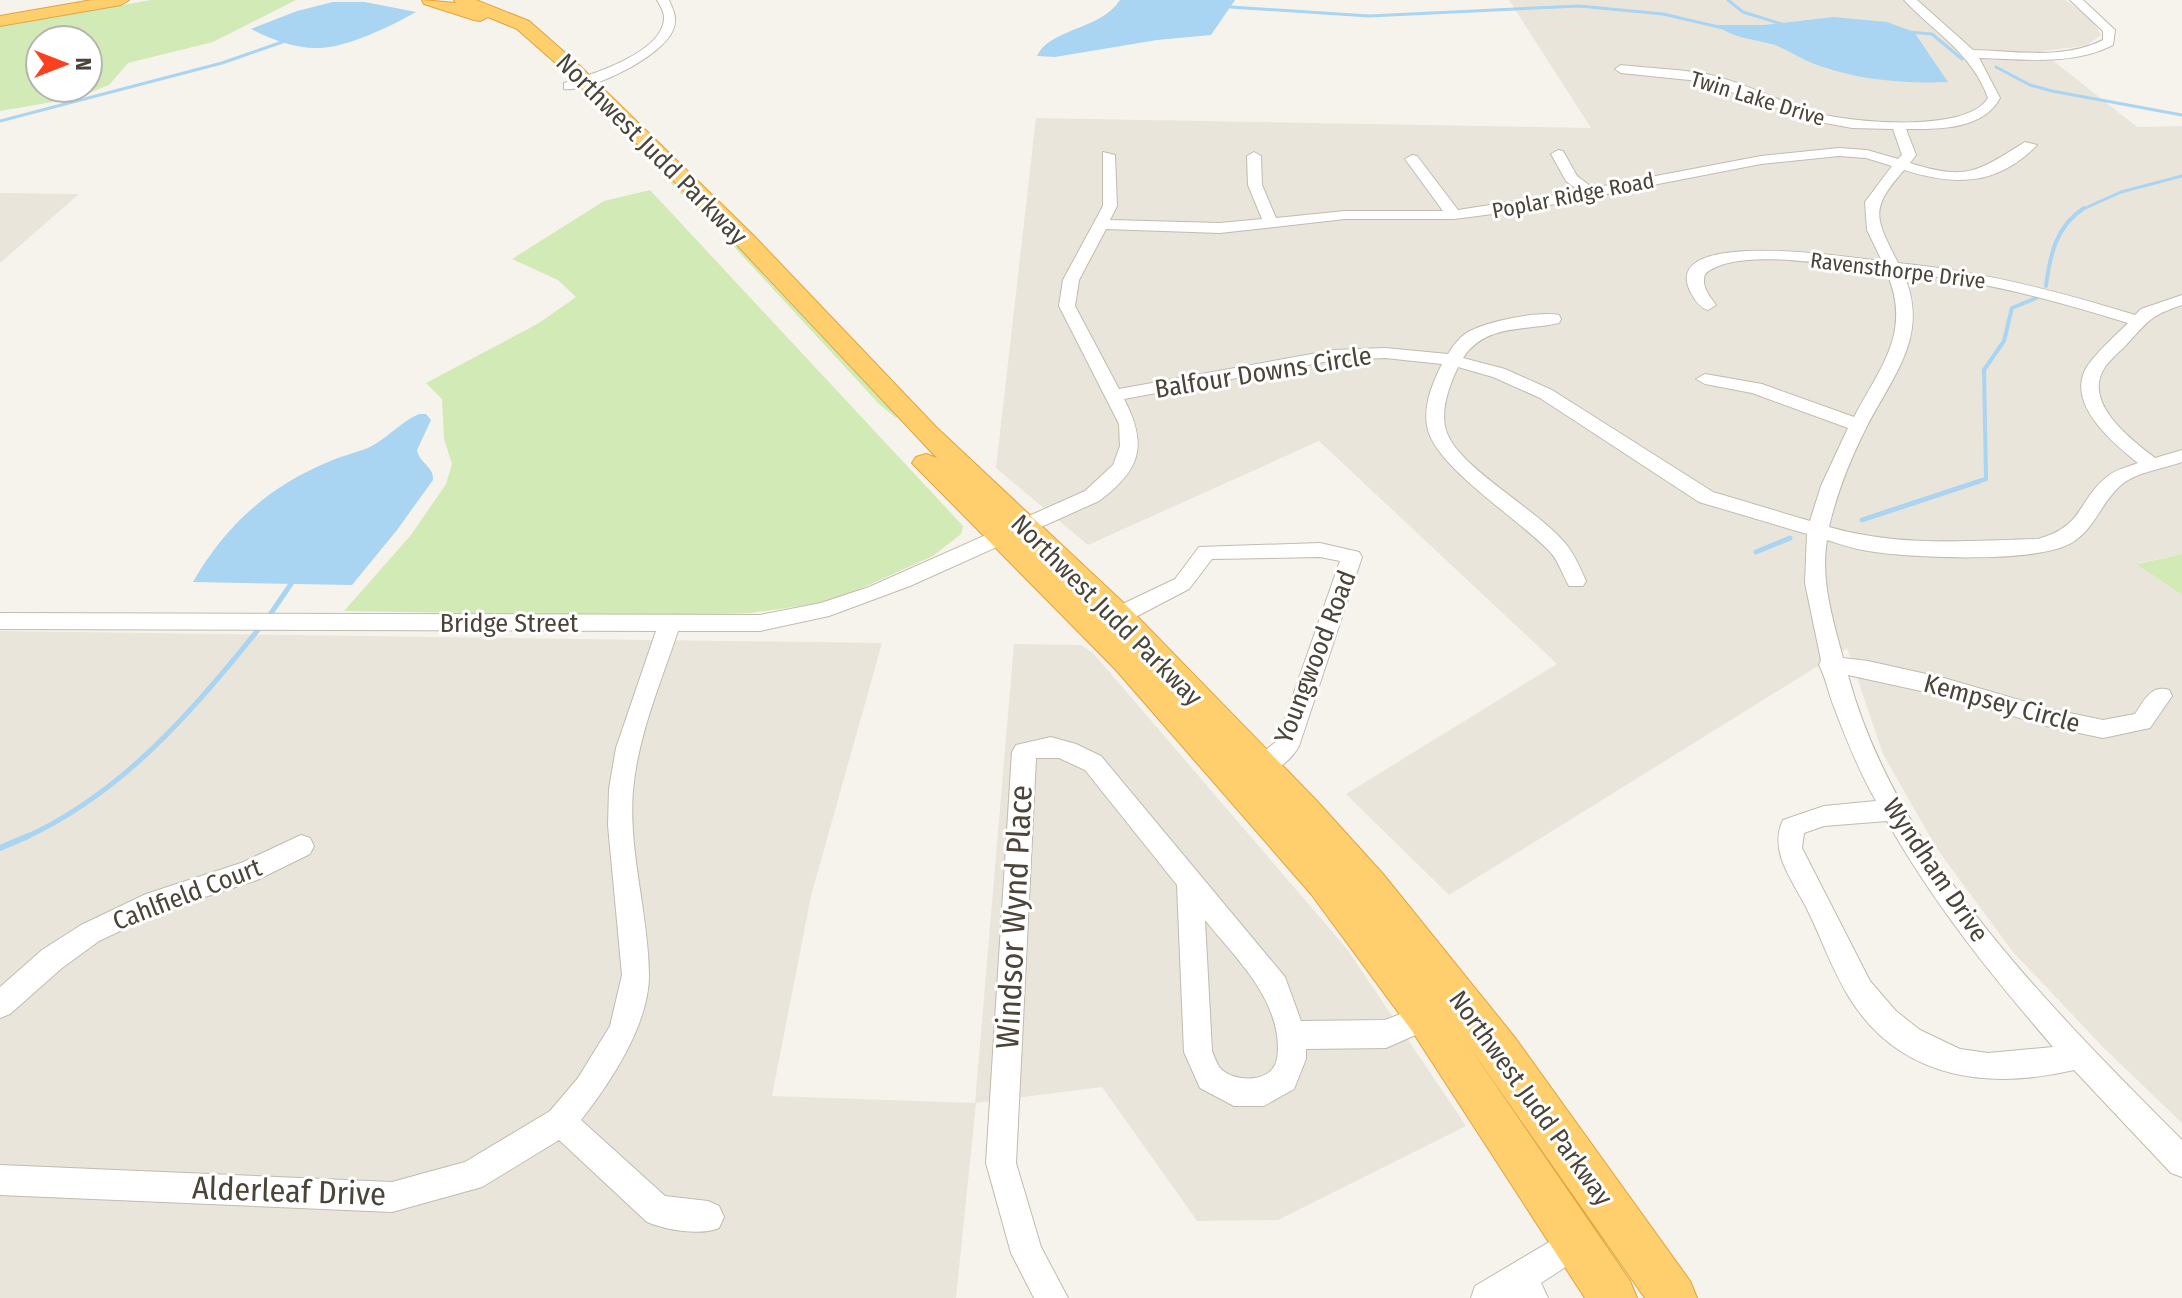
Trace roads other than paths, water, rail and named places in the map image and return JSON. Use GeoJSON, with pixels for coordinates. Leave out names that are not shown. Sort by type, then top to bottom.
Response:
{"type":"FeatureCollection","features":[{"type":"Feature","properties":{"kind":"highway"},"geometry":{"type":"LineString","coordinates":[[0,18],[88,0]]}},
{"type":"Feature","properties":{"kind":"highway"},"geometry":{"type":"LineString","coordinates":[[0,18],[121,0]]}},
{"type":"Feature","properties":{"kind":"highway","name":"Northwest Judd Parkway"},"geometry":{"type":"LineString","coordinates":[[430,0],[473,13],[504,27],[574,81]]}},
{"type":"Feature","properties":{"kind":"highway","name":"Northwest Judd Parkway"},"geometry":{"type":"LineString","coordinates":[[462,0],[502,14],[530,30],[903,440],[1118,616],[1261,767],[1370,886],[1425,954],[1544,1111],[1673,1298]]}},
{"type":"Feature","properties":{"kind":"highway","name":"Northwest Judd Parkway"},"geometry":{"type":"LineString","coordinates":[[1013,532],[1291,843],[1355,921],[1426,1017],[1613,1298]]}},
{"type":"Feature","properties":{"kind":"street"},"geometry":{"type":"LineString","coordinates":[[574,81],[619,61],[644,43],[657,26],[662,0]]}},
{"type":"Feature","properties":{"kind":"street","name":"Twin Lake Drive"},"geometry":{"type":"LineString","coordinates":[[1621,69],[1701,77],[1815,117],[1852,124],[1937,125],[1971,118],[1988,109],[1994,98],[1989,80],[1970,54],[1910,0]]}},
{"type":"Feature","properties":{"kind":"street"},"geometry":{"type":"LineString","coordinates":[[1970,54],[2060,53],[2102,48],[2109,42],[2109,30],[2076,0]]}},
{"type":"Feature","properties":{"kind":"street"},"geometry":{"type":"LineString","coordinates":[[1898,126],[1909,155],[1901,164]]}},
{"type":"Feature","properties":{"kind":"street","name":"Poplar Ridge Road"},"geometry":{"type":"LineString","coordinates":[[1102,224],[1220,228],[1345,215],[1454,215],[1524,206],[1790,156],[1839,152],[1867,154],[1947,176],[1975,177],[2030,145]]}},
{"type":"Feature","properties":{"kind":"street"},"geometry":{"type":"LineString","coordinates":[[1558,154],[1571,178],[1590,193]]}},
{"type":"Feature","properties":{"kind":"street","name":"Bridge Street"},"geometry":{"type":"LineString","coordinates":[[0,621],[760,623],[804,617],[841,607],[1092,496],[1104,488],[1124,464],[1131,438],[1067,306],[1071,280],[1110,206],[1108,155]]}},
{"type":"Feature","properties":{"kind":"street"},"geometry":{"type":"LineString","coordinates":[[1254,156],[1255,185],[1271,223]]}},
{"type":"Feature","properties":{"kind":"street"},"geometry":{"type":"LineString","coordinates":[[1412,159],[1454,215]]}},
{"type":"Feature","properties":{"kind":"street","name":"Wyndham Drive"},"geometry":{"type":"LineString","coordinates":[[1901,164],[1879,189],[1872,202],[1871,217],[1902,285],[1908,312],[1904,336],[1829,488],[1813,569],[1830,665],[1862,750],[1922,859],[2020,992],[2182,1162]]}},
{"type":"Feature","properties":{"kind":"street","name":"Ravensthorpe Drive"},"geometry":{"type":"LineString","coordinates":[[1708,305],[1695,293],[1694,280],[1706,264],[1725,255],[1753,253],[1892,266],[2001,283],[2138,321]]}},
{"type":"Feature","properties":{"kind":"street"},"geometry":{"type":"LineString","coordinates":[[2152,465],[2100,416],[2091,390],[2095,368],[2138,321],[2156,307],[2182,300]]}},
{"type":"Feature","properties":{"kind":"street"},"geometry":{"type":"LineString","coordinates":[[1553,319],[1486,330],[1462,344],[1451,360],[1435,414],[1439,436],[1460,462],[1561,551],[1576,581]]}},
{"type":"Feature","properties":{"kind":"street","name":"Balfour Downs Circle"},"geometry":{"type":"LineString","coordinates":[[1113,396],[1334,355],[1385,353],[1451,360],[1499,373],[1546,394],[1706,497],[1864,544],[1890,548],[2038,546],[2074,533],[2111,483],[2122,475],[2182,456]]}},
{"type":"Feature","properties":{"kind":"street"},"geometry":{"type":"LineString","coordinates":[[1705,379],[1756,388],[1858,425]]}},
{"type":"Feature","properties":{"kind":"street","name":"Youngwood Road"},"geometry":{"type":"LineString","coordinates":[[1118,616],[1182,584],[1206,552],[1320,550],[1352,557],[1287,746],[1261,767]]}},
{"type":"Feature","properties":{"kind":"street","name":"Alderleaf Drive"},"geometry":{"type":"LineString","coordinates":[[0,1180],[392,1197],[471,1176],[561,1122],[588,1088],[623,1031],[636,975],[620,825],[621,789],[628,748],[669,624]]}},
{"type":"Feature","properties":{"kind":"street","name":"Kempsey Circle"},"geometry":{"type":"LineString","coordinates":[[1830,665],[1868,669],[2050,718],[2103,729],[2142,722],[2161,696]]}},
{"type":"Feature","properties":{"kind":"street","name":"Windsor Wynd Place"},"geometry":{"type":"LineString","coordinates":[[1052,1298],[1027,1253],[1001,1163],[1024,752],[1040,745],[1054,746],[1093,763],[1190,881],[1275,986],[1291,1034],[1292,1059],[1284,1079],[1264,1092],[1234,1092],[1210,1078],[1198,1052],[1190,881]]}},
{"type":"Feature","properties":{"kind":"street"},"geometry":{"type":"LineString","coordinates":[[1893,810],[1824,816],[1792,827],[1789,848],[1863,994],[1903,1037],[1953,1062],[2003,1070],[2041,1065],[2078,1055]]}},
{"type":"Feature","properties":{"kind":"street","name":"Cahlfield Court"},"geometry":{"type":"LineString","coordinates":[[0,1005],[52,959],[90,933],[155,902],[248,872],[301,846]]}},
{"type":"Feature","properties":{"kind":"street"},"geometry":{"type":"LineString","coordinates":[[1291,1034],[1386,1034],[1426,1017]]}},
{"type":"Feature","properties":{"kind":"street"},"geometry":{"type":"LineString","coordinates":[[561,1122],[658,1211],[708,1217]]}},
{"type":"Feature","properties":{"kind":"street"},"geometry":{"type":"LineString","coordinates":[[1487,1298],[1526,1289],[1576,1242]]}},
{"type":"Feature","properties":{"kind":"water"},"geometry":{"type":"Polygon","coordinates":[[[1120,0],[1235,0],[1211,35],[1157,40],[1055,57],[1037,56],[1053,40],[1101,17],[1120,0]]]}},
{"type":"Feature","properties":{"kind":"water"},"geometry":{"type":"Polygon","coordinates":[[[333,2],[365,2],[416,12],[368,36],[328,47],[291,45],[251,29],[297,11],[333,2]]]}},
{"type":"Feature","properties":{"kind":"water"},"geometry":{"type":"Polygon","coordinates":[[[1833,17],[1887,22],[1914,32],[1948,82],[1899,82],[1851,75],[1814,64],[1775,45],[1737,36],[1717,25],[1764,25],[1833,17]]]}},
{"type":"Feature","properties":{"kind":"water"},"geometry":{"type":"Polygon","coordinates":[[[419,414],[426,414],[431,420],[417,450],[431,471],[433,480],[352,585],[193,582],[219,543],[267,496],[306,472],[368,448],[419,414]]]}},
{"type":"Feature","properties":{"kind":"waterway"},"geometry":{"type":"LineString","coordinates":[[1728,0],[1743,12],[1785,25]]}},
{"type":"Feature","properties":{"kind":"waterway"},"geometry":{"type":"LineString","coordinates":[[1230,7],[1369,16],[1579,6],[1663,14],[1723,28]]}},
{"type":"Feature","properties":{"kind":"waterway"},"geometry":{"type":"LineString","coordinates":[[1908,32],[1932,34],[1962,59]]}},
{"type":"Feature","properties":{"kind":"waterway"},"geometry":{"type":"LineString","coordinates":[[0,121],[222,63],[288,40]]}},
{"type":"Feature","properties":{"kind":"waterway"},"geometry":{"type":"LineString","coordinates":[[1996,67],[2030,85],[2052,91],[2182,115]]}},
{"type":"Feature","properties":{"kind":"waterway"},"geometry":{"type":"LineString","coordinates":[[2081,210],[2121,192],[2182,176]]}},
{"type":"Feature","properties":{"kind":"waterway"},"geometry":{"type":"LineString","coordinates":[[2046,286],[2056,242],[2067,223],[2081,210]]}},
{"type":"Feature","properties":{"kind":"waterway"},"geometry":{"type":"LineString","coordinates":[[1980,481],[1986,479],[1984,370],[2004,341],[2012,308],[2036,298]]}},
{"type":"Feature","properties":{"kind":"waterway"},"geometry":{"type":"LineString","coordinates":[[1862,520],[1980,481]]}},
{"type":"Feature","properties":{"kind":"waterway"},"geometry":{"type":"LineString","coordinates":[[1974,483],[1980,481]]}},
{"type":"Feature","properties":{"kind":"waterway"},"geometry":{"type":"LineString","coordinates":[[1756,552],[1790,538]]}},
{"type":"Feature","properties":{"kind":"waterway"},"geometry":{"type":"LineString","coordinates":[[267,619],[293,581]]}},
{"type":"Feature","properties":{"kind":"waterway"},"geometry":{"type":"LineString","coordinates":[[28,836],[93,798],[154,747],[210,688],[261,626]]}},
{"type":"Feature","properties":{"kind":"waterway"},"geometry":{"type":"LineString","coordinates":[[0,848],[28,836]]}},
{"type":"Feature","properties":{"kind":"waterway"},"geometry":{"type":"LineString","coordinates":[[24,838],[28,836]]}}]}
